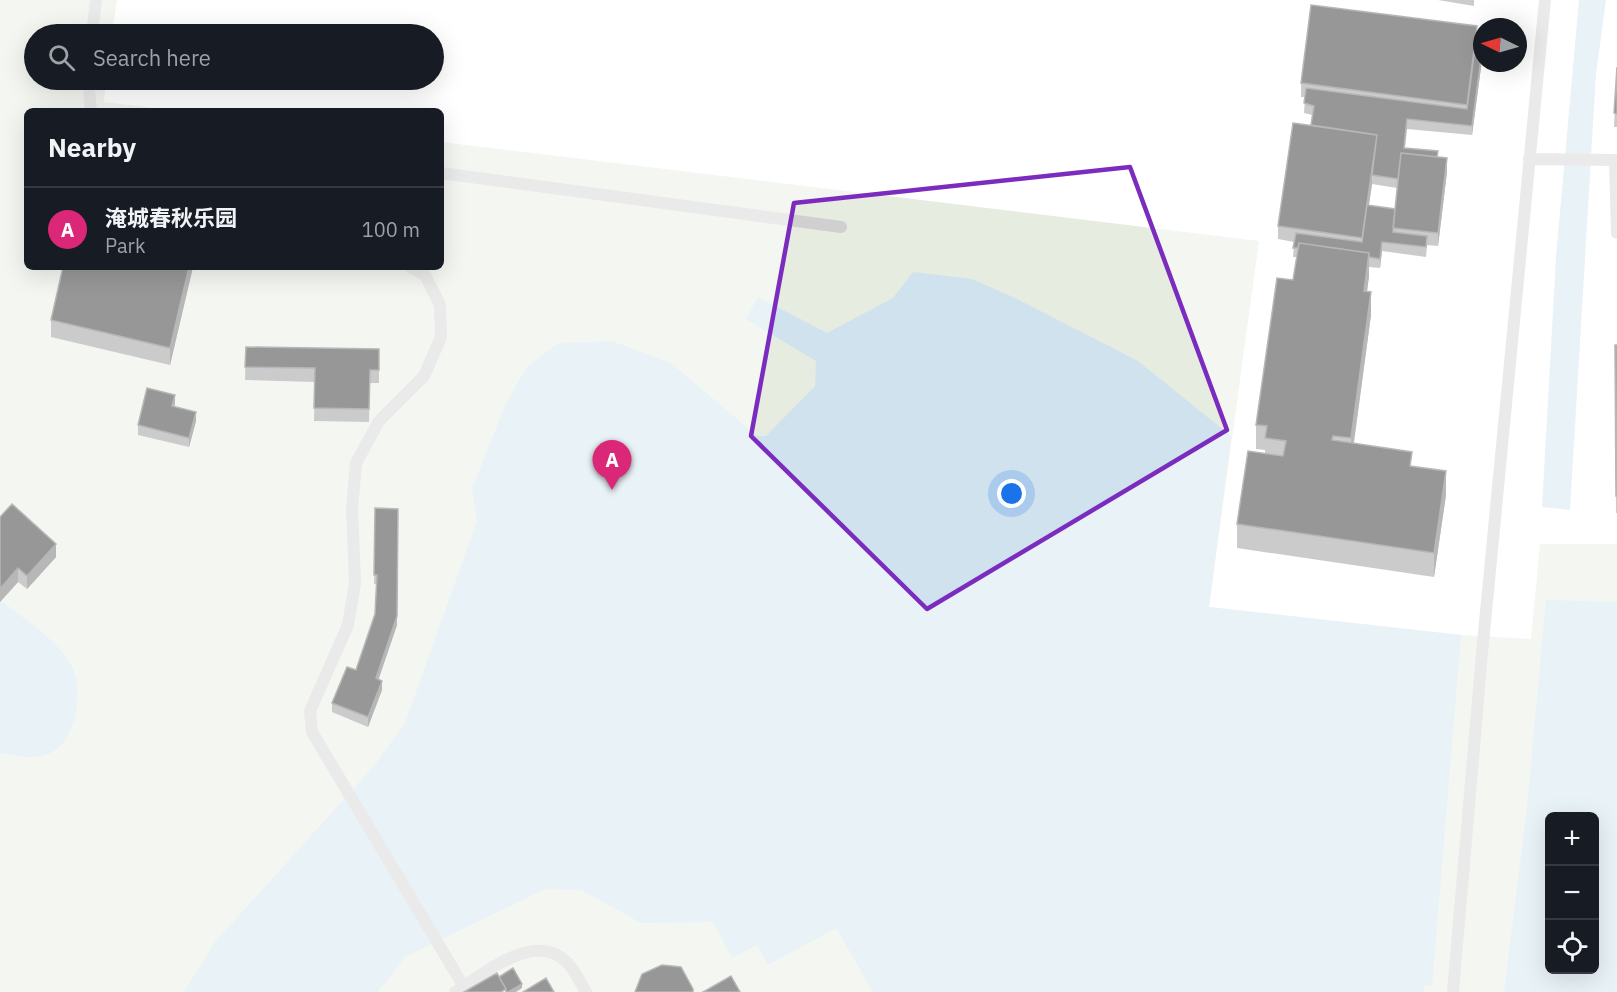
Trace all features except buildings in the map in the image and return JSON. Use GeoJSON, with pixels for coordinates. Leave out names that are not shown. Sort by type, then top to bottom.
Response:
{"type":"FeatureCollection","features":[{"type":"Feature","properties":{"kind":"lane"},"geometry":{"type":"LineString","coordinates":[[93,24],[96,0]]}},
{"type":"Feature","properties":{"kind":"lane"},"geometry":{"type":"LineString","coordinates":[[1453,992],[1482,653],[1545,0]]}},
{"type":"Feature","properties":{"kind":"lane"},"geometry":{"type":"LineString","coordinates":[[89,90],[91,108]]}},
{"type":"Feature","properties":{"kind":"lane"},"geometry":{"type":"LineString","coordinates":[[1529,159],[1616,160],[1617,232]]}},
{"type":"Feature","properties":{"kind":"lane"},"geometry":{"type":"LineString","coordinates":[[444,173],[841,227]]}},
{"type":"Feature","properties":{"kind":"lane"},"geometry":{"type":"LineString","coordinates":[[416,270],[425,275],[440,305],[441,337],[424,376],[379,421],[356,463],[352,509],[355,583],[348,625],[310,711],[312,732],[459,989],[513,956],[538,949],[555,954],[570,966],[586,992]]}},
{"type":"Feature","properties":{"kind":"highlighted area"},"geometry":{"type":"Polygon","coordinates":[[[1130,167],[1227,430],[927,609],[751,436],[794,203],[1130,167]]]}},
{"type":"Feature","properties":{"kind":"shaded area"},"geometry":{"type":"Polygon","coordinates":[[[0,0],[117,0],[113,24],[24,24],[24,90],[105,90],[104,102],[154,108],[24,108],[24,270],[444,270],[444,142],[1259,241],[1209,607],[1461,635],[1531,639],[1540,544],[1617,544],[1617,992],[0,992],[0,0]]]}},
{"type":"Feature","properties":{"kind":"water"},"geometry":{"type":"Polygon","coordinates":[[[1579,0],[1606,0],[1596,74],[1570,510],[1542,507],[1556,257],[1579,0]]]}},
{"type":"Feature","properties":{"kind":"water"},"geometry":{"type":"Polygon","coordinates":[[[913,272],[972,279],[1015,298],[1138,361],[1231,436],[1209,607],[1461,635],[1432,986],[1425,985],[1423,992],[873,992],[836,928],[768,965],[757,945],[732,958],[713,922],[641,923],[581,890],[545,889],[405,957],[378,992],[184,992],[214,943],[374,766],[405,723],[477,521],[472,489],[507,401],[527,367],[558,343],[612,341],[671,363],[757,436],[766,436],[815,386],[816,361],[746,319],[758,297],[827,333],[893,298],[913,272]]]}},
{"type":"Feature","properties":{"kind":"water"},"geometry":{"type":"Polygon","coordinates":[[[1546,600],[1617,602],[1617,992],[1504,992],[1527,807],[1546,600]]]}},
{"type":"Feature","properties":{"kind":"water"},"geometry":{"type":"Polygon","coordinates":[[[2,601],[61,650],[77,680],[77,702],[72,726],[61,745],[54,751],[41,756],[27,757],[0,753],[0,602],[2,601]]]}},
{"type":"Feature","properties":{"kind":"place","name":"淹城春秋乐园"},"geometry":{"type":"Point","coordinates":[612,490]}}]}
